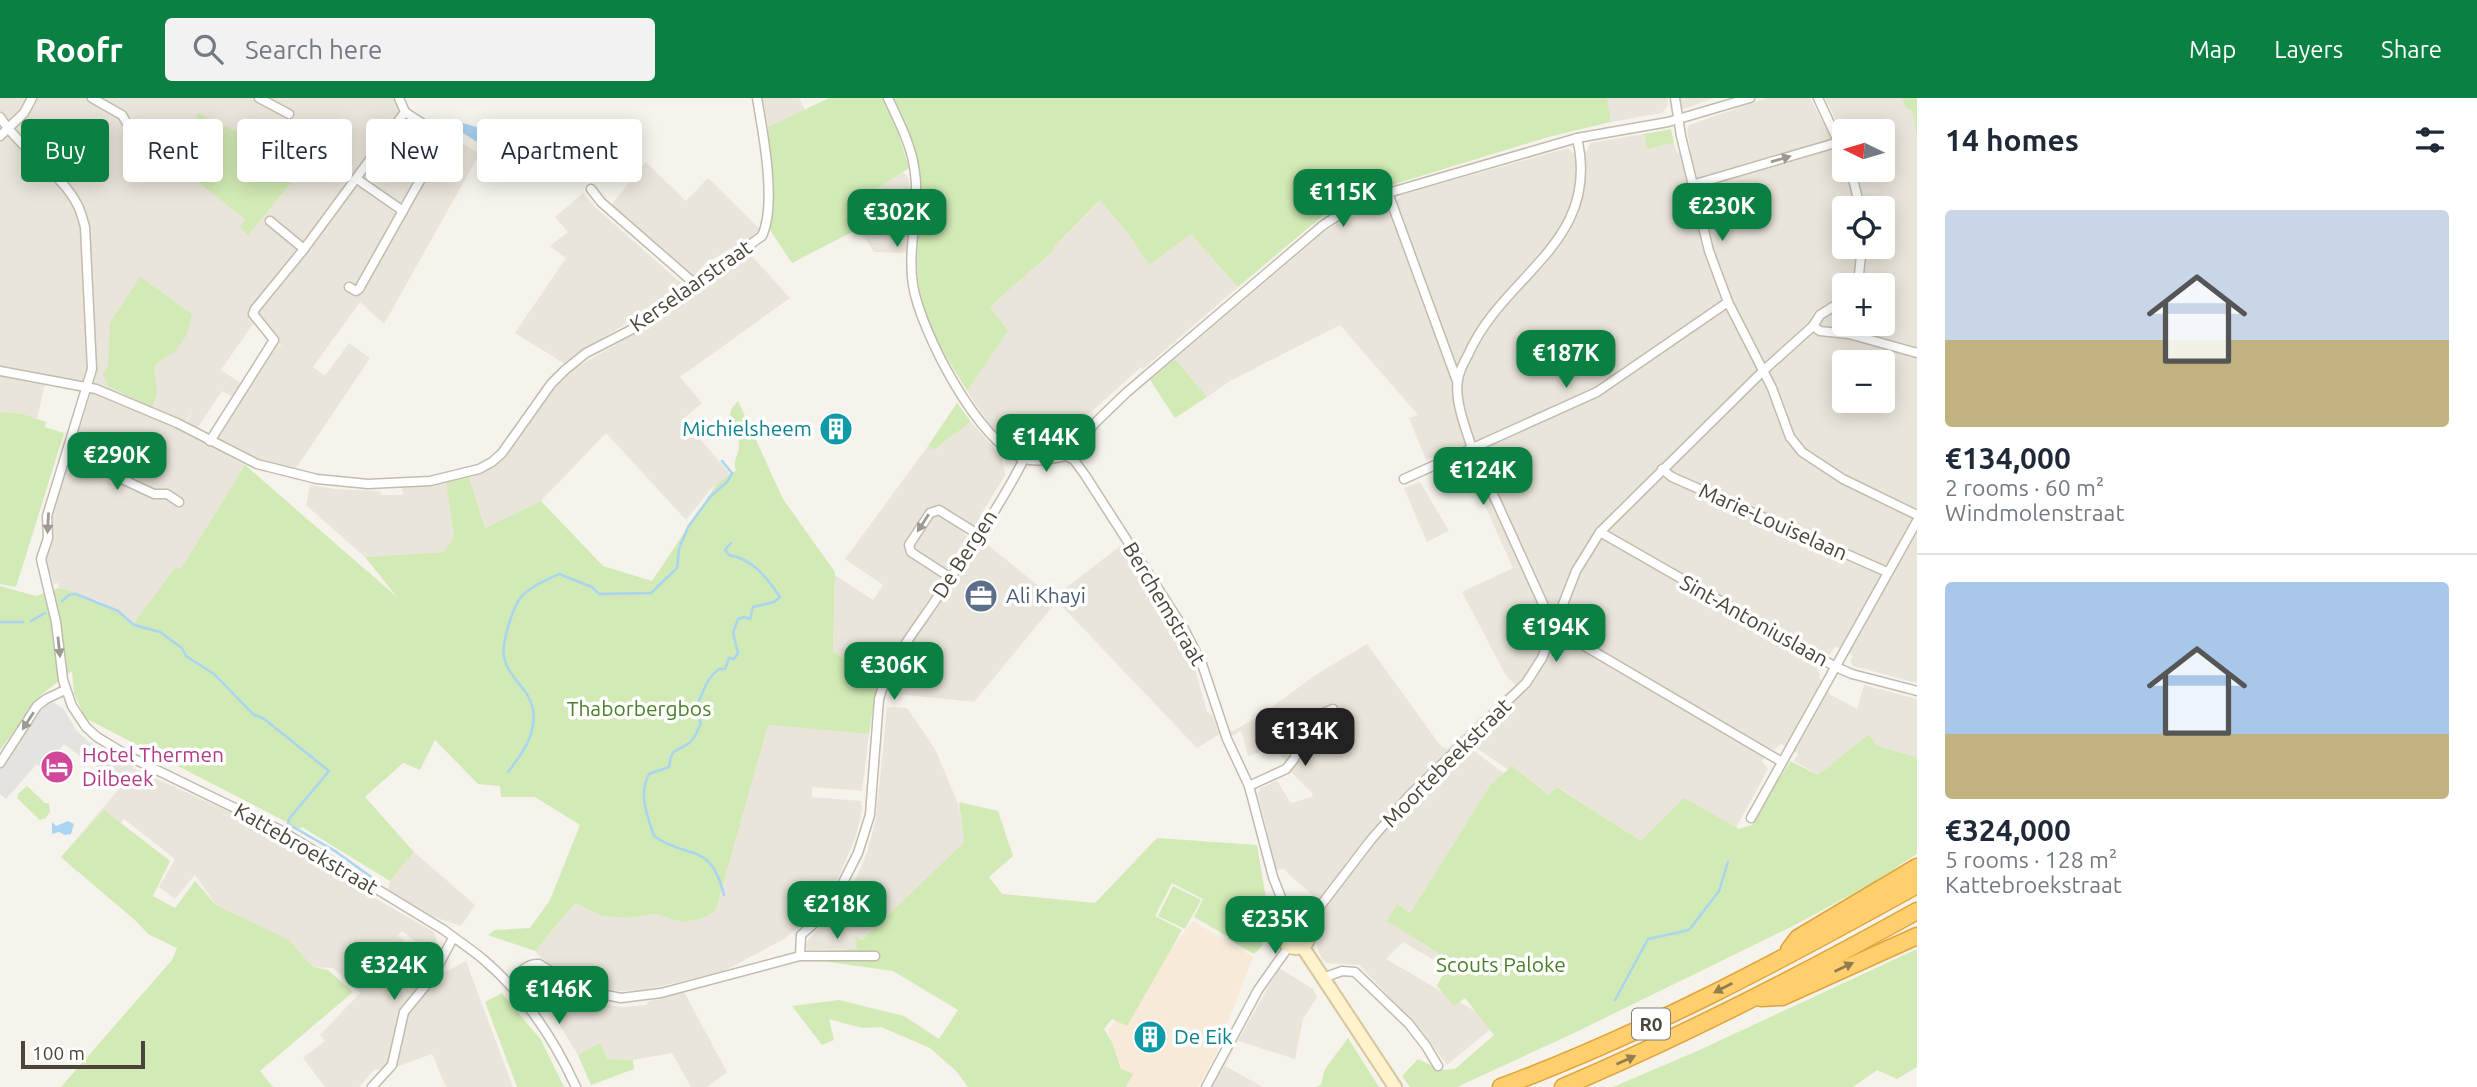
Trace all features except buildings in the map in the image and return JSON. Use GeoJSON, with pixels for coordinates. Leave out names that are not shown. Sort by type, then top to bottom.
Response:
{"type":"FeatureCollection","features":[{"type":"Feature","properties":{"kind":"highway"},"geometry":{"type":"LineString","coordinates":[[1784,958],[1798,938],[1917,867]]}},
{"type":"Feature","properties":{"kind":"highway","name":"R0"},"geometry":{"type":"LineString","coordinates":[[1501,1087],[1622,1038],[1784,958],[1917,885]]}},
{"type":"Feature","properties":{"kind":"highway","name":"R0"},"geometry":{"type":"LineString","coordinates":[[1563,1087],[1672,1039],[1755,998],[1917,911]]}},
{"type":"Feature","properties":{"kind":"highway"},"geometry":{"type":"LineString","coordinates":[[1755,998],[1782,997],[1917,936]]}},
{"type":"Feature","properties":{"kind":"street"},"geometry":{"type":"LineString","coordinates":[[0,136],[24,113],[32,98]]}},
{"type":"Feature","properties":{"kind":"street"},"geometry":{"type":"LineString","coordinates":[[92,98],[113,109],[124,119]]}},
{"type":"Feature","properties":{"kind":"street"},"geometry":{"type":"LineString","coordinates":[[113,109],[118,98]]}},
{"type":"Feature","properties":{"kind":"street"},"geometry":{"type":"LineString","coordinates":[[258,98],[289,114]]}},
{"type":"Feature","properties":{"kind":"street"},"geometry":{"type":"LineString","coordinates":[[349,287],[356,291],[359,289],[441,143],[442,136],[405,112],[399,98]]}},
{"type":"Feature","properties":{"kind":"street","name":"Kerselaarstraat"},"geometry":{"type":"LineString","coordinates":[[0,371],[96,389],[177,424],[257,464],[306,477],[339,482],[397,484],[464,474],[492,462],[502,453],[551,384],[586,353],[652,318],[762,236],[768,223],[767,153],[757,98]]}},
{"type":"Feature","properties":{"kind":"street"},"geometry":{"type":"LineString","coordinates":[[888,98],[909,145],[915,174],[911,271],[919,312],[927,333],[979,422],[990,435],[1024,459],[1036,461],[1067,456],[1135,385],[1322,226],[1361,203],[1577,138],[1662,123],[1750,98]]}},
{"type":"Feature","properties":{"kind":"street"},"geometry":{"type":"LineString","coordinates":[[1675,98],[1692,185],[1709,251],[1728,302],[1772,388],[1790,437],[1802,452],[1843,479],[1917,515]]}},
{"type":"Feature","properties":{"kind":"street"},"geometry":{"type":"LineString","coordinates":[[1818,98],[1832,127]]}},
{"type":"Feature","properties":{"kind":"street"},"geometry":{"type":"LineString","coordinates":[[210,441],[274,340],[253,314],[405,112]]}},
{"type":"Feature","properties":{"kind":"street","name":"Kattebroekstraat"},"geometry":{"type":"LineString","coordinates":[[0,117],[8,129],[67,188],[79,206],[85,227],[92,369],[47,516],[48,538],[41,555],[65,690],[76,714],[97,737],[130,757],[280,830],[484,960],[510,985],[543,1027],[576,1087]]}},
{"type":"Feature","properties":{"kind":"street"},"geometry":{"type":"LineString","coordinates":[[1457,381],[1474,340],[1557,243],[1569,222],[1580,187],[1582,167],[1577,138]]}},
{"type":"Feature","properties":{"kind":"street"},"geometry":{"type":"LineString","coordinates":[[1692,185],[1832,144]]}},
{"type":"Feature","properties":{"kind":"street"},"geometry":{"type":"LineString","coordinates":[[357,179],[403,211]]}},
{"type":"Feature","properties":{"kind":"street"},"geometry":{"type":"LineString","coordinates":[[591,190],[601,202],[695,284]]}},
{"type":"Feature","properties":{"kind":"street"},"geometry":{"type":"LineString","coordinates":[[1388,193],[1457,381],[1462,419],[1472,448],[1554,628],[1782,762]]}},
{"type":"Feature","properties":{"kind":"street"},"geometry":{"type":"LineString","coordinates":[[270,221],[304,249]]}},
{"type":"Feature","properties":{"kind":"street"},"geometry":{"type":"LineString","coordinates":[[1404,479],[1597,392],[1728,302]]}},
{"type":"Feature","properties":{"kind":"street","name":"Moortebeekstraat"},"geometry":{"type":"LineString","coordinates":[[1305,926],[1370,841],[1408,797],[1526,683],[1542,658],[1576,572],[1600,532],[1763,370],[1813,326],[1820,315],[1832,308]]}},
{"type":"Feature","properties":{"kind":"street"},"geometry":{"type":"LineString","coordinates":[[1813,326],[1820,331],[1849,334],[1917,353]]}},
{"type":"Feature","properties":{"kind":"street","name":"Berchemstraat"},"geometry":{"type":"LineString","coordinates":[[1067,456],[1074,460],[1085,475],[1184,629],[1202,664],[1227,738],[1249,786],[1273,877],[1291,923],[1283,932],[1283,937],[1295,946]]}},
{"type":"Feature","properties":{"kind":"street","name":"De Bergen"},"geometry":{"type":"LineString","coordinates":[[800,956],[801,935],[829,910],[851,870],[870,815],[879,699],[884,682],[900,652],[979,535],[1024,459]]}},
{"type":"Feature","properties":{"kind":"street"},"geometry":{"type":"LineString","coordinates":[[65,460],[107,472],[154,494],[167,494],[179,502]]}},
{"type":"Feature","properties":{"kind":"street","name":"Marie-Louiselaan"},"geometry":{"type":"LineString","coordinates":[[1661,469],[1672,477],[1887,572]]}},
{"type":"Feature","properties":{"kind":"street"},"geometry":{"type":"LineString","coordinates":[[951,578],[911,552],[909,545],[930,513],[939,510],[979,535]]}},
{"type":"Feature","properties":{"kind":"street"},"geometry":{"type":"LineString","coordinates":[[1751,818],[1917,521]]}},
{"type":"Feature","properties":{"kind":"street","name":"Sint-Antoniuslaan"},"geometry":{"type":"LineString","coordinates":[[1600,532],[1834,666],[1852,674],[1917,691]]}},
{"type":"Feature","properties":{"kind":"street"},"geometry":{"type":"LineString","coordinates":[[0,763],[37,706],[65,690]]}},
{"type":"Feature","properties":{"kind":"street"},"geometry":{"type":"LineString","coordinates":[[1249,786],[1286,768],[1294,759],[1306,730],[1316,716],[1333,709]]}},
{"type":"Feature","properties":{"kind":"street"},"geometry":{"type":"LineString","coordinates":[[1206,1087],[1258,990],[1295,946],[1307,941],[1309,934],[1305,926],[1297,922],[1291,923]]}},
{"type":"Feature","properties":{"kind":"street"},"geometry":{"type":"LineString","coordinates":[[372,1087],[392,1065],[404,1012],[431,979],[453,938]]}},
{"type":"Feature","properties":{"kind":"street"},"geometry":{"type":"LineString","coordinates":[[1295,946],[1323,978],[1392,1083]]}},
{"type":"Feature","properties":{"kind":"street"},"geometry":{"type":"LineString","coordinates":[[510,985],[522,970],[532,964],[539,964],[581,990],[621,998],[661,993],[800,956],[875,956]]}},
{"type":"Feature","properties":{"kind":"street"},"geometry":{"type":"LineString","coordinates":[[1323,978],[1342,971],[1355,972],[1409,1024],[1438,1066]]}},
{"type":"Feature","properties":{"kind":"shaded area"},"geometry":{"type":"Polygon","coordinates":[[[0,98],[395,98],[406,119],[366,119],[366,182],[463,182],[463,144],[477,151],[477,158],[384,324],[360,302],[313,367],[325,376],[349,343],[370,358],[295,470],[246,455],[218,441],[278,344],[285,348],[253,324],[221,370],[242,384],[233,397],[222,391],[197,429],[186,424],[193,411],[182,427],[186,433],[245,465],[181,570],[177,567],[134,623],[99,601],[59,588],[58,583],[53,584],[45,561],[49,521],[87,406],[94,376],[84,383],[47,375],[37,419],[23,414],[0,412],[0,98]]]}},
{"type":"Feature","properties":{"kind":"shaded area"},"geometry":{"type":"Polygon","coordinates":[[[762,98],[799,98],[805,110],[768,127],[762,98]]]}},
{"type":"Feature","properties":{"kind":"shaded area"},"geometry":{"type":"Polygon","coordinates":[[[1607,98],[1667,98],[1668,105],[1662,113],[1611,122],[1607,98]]]}},
{"type":"Feature","properties":{"kind":"shaded area"},"geometry":{"type":"Polygon","coordinates":[[[1677,98],[1714,98],[1681,110],[1677,98]]]}},
{"type":"Feature","properties":{"kind":"shaded area"},"geometry":{"type":"Polygon","coordinates":[[[1767,98],[1810,98],[1829,134],[1832,132],[1832,182],[1895,182],[1895,119],[1836,119],[1825,98],[1917,98],[1917,683],[1853,666],[1850,661],[1853,656],[1836,646],[1829,655],[1822,656],[1815,666],[1831,695],[1857,709],[1864,685],[1917,699],[1917,757],[1877,746],[1869,734],[1818,775],[1794,761],[1798,754],[1781,744],[1774,750],[1770,748],[1762,761],[1768,769],[1736,828],[1732,825],[1655,829],[1641,841],[1558,787],[1550,795],[1512,767],[1508,770],[1470,743],[1467,746],[1504,773],[1491,784],[1410,913],[1397,904],[1450,960],[1446,967],[1403,942],[1386,959],[1497,1024],[1447,1065],[1423,1033],[1359,965],[1324,962],[1319,953],[1316,939],[1318,920],[1337,891],[1329,886],[1318,900],[1283,869],[1276,870],[1258,794],[1261,788],[1277,781],[1291,803],[1312,797],[1313,794],[1291,772],[1285,759],[1272,748],[1248,756],[1241,730],[1234,735],[1218,735],[1197,748],[1057,601],[974,702],[888,693],[902,662],[886,659],[877,681],[833,651],[835,575],[873,600],[883,585],[845,559],[928,446],[935,450],[971,422],[1002,457],[1005,475],[975,525],[968,524],[942,507],[939,515],[967,537],[934,589],[947,595],[983,541],[1053,598],[1120,546],[1141,574],[1180,637],[1195,669],[1207,712],[1212,715],[1218,731],[1233,731],[1264,713],[1317,674],[1367,644],[1440,745],[1447,749],[1515,685],[1505,674],[1462,592],[1513,568],[1458,446],[1426,460],[1409,418],[1418,415],[1340,325],[1230,381],[1207,397],[1175,359],[1323,233],[1378,203],[1385,206],[1398,201],[1401,195],[1568,148],[1573,153],[1587,151],[1590,143],[1644,134],[1647,149],[1674,143],[1677,153],[1691,150],[1687,131],[1689,125],[1767,98]]]}},
{"type":"Feature","properties":{"kind":"shaded area"},"geometry":{"type":"Polygon","coordinates":[[[646,162],[686,201],[708,178],[759,228],[757,232],[734,250],[731,248],[705,264],[694,276],[611,205],[630,182],[642,182],[642,167],[646,162]]]}},
{"type":"Feature","properties":{"kind":"shaded area"},"geometry":{"type":"Polygon","coordinates":[[[903,172],[909,179],[907,253],[874,252],[846,209],[903,172]]]}},
{"type":"Feature","properties":{"kind":"shaded area"},"geometry":{"type":"Polygon","coordinates":[[[583,193],[596,208],[681,283],[655,307],[580,351],[565,364],[515,333],[566,258],[550,246],[568,232],[555,217],[583,193]]]}},
{"type":"Feature","properties":{"kind":"shaded area"},"geometry":{"type":"Polygon","coordinates":[[[1101,200],[1149,265],[1191,234],[1238,287],[1143,369],[1141,367],[1048,451],[1019,450],[993,430],[967,391],[1008,331],[989,308],[1055,249],[1101,200]]]}},
{"type":"Feature","properties":{"kind":"shaded area"},"geometry":{"type":"Polygon","coordinates":[[[748,252],[790,298],[680,377],[702,403],[683,419],[731,475],[712,488],[686,520],[606,433],[541,501],[485,528],[469,477],[483,473],[505,458],[544,399],[575,368],[663,318],[690,293],[748,252]]]}},
{"type":"Feature","properties":{"kind":"shaded area"},"geometry":{"type":"Polygon","coordinates":[[[311,481],[311,485],[380,491],[381,495],[403,495],[402,487],[446,482],[454,537],[444,552],[365,557],[306,505],[311,481]]]}},
{"type":"Feature","properties":{"kind":"shaded area"},"geometry":{"type":"Polygon","coordinates":[[[1420,482],[1449,531],[1427,542],[1404,488],[1420,482]]]}},
{"type":"Feature","properties":{"kind":"shaded area"},"geometry":{"type":"Polygon","coordinates":[[[53,702],[63,708],[76,730],[88,741],[134,766],[124,783],[117,779],[114,781],[93,763],[90,758],[92,755],[86,750],[80,756],[64,744],[52,759],[48,756],[39,767],[37,764],[6,799],[0,794],[0,769],[41,710],[46,704],[53,702]]]}},
{"type":"Feature","properties":{"kind":"shaded area"},"geometry":{"type":"Polygon","coordinates":[[[887,707],[907,708],[935,749],[959,806],[964,842],[862,940],[856,935],[857,949],[809,950],[806,943],[846,895],[867,853],[876,819],[887,707]]]}},
{"type":"Feature","properties":{"kind":"shaded area"},"geometry":{"type":"Polygon","coordinates":[[[768,725],[869,734],[862,791],[812,787],[812,797],[861,801],[862,810],[856,836],[839,876],[822,903],[804,922],[784,939],[724,971],[645,990],[619,991],[581,983],[541,958],[535,951],[575,903],[602,916],[628,918],[655,914],[682,922],[704,918],[716,910],[768,725]]]}},
{"type":"Feature","properties":{"kind":"shaded area"},"geometry":{"type":"Polygon","coordinates":[[[133,768],[278,834],[373,897],[434,932],[440,951],[437,959],[402,931],[398,936],[434,964],[430,970],[438,976],[466,961],[513,1087],[446,1087],[432,1054],[396,1067],[374,1070],[359,1087],[325,1087],[303,1058],[325,1041],[320,1035],[360,993],[333,968],[313,967],[288,939],[216,905],[195,875],[175,899],[159,887],[175,859],[124,819],[77,872],[61,857],[125,782],[133,768]]]}},
{"type":"Feature","properties":{"kind":"shaded area"},"geometry":{"type":"Polygon","coordinates":[[[414,852],[475,905],[461,926],[431,916],[388,890],[390,881],[414,852]]]}},
{"type":"Feature","properties":{"kind":"shaded area"},"geometry":{"type":"Polygon","coordinates":[[[1193,921],[1253,957],[1214,1058],[1198,1087],[1126,1087],[1132,1075],[1121,1069],[1108,1030],[1193,921]]]}},
{"type":"Feature","properties":{"kind":"shaded area"},"geometry":{"type":"Polygon","coordinates":[[[1279,968],[1313,989],[1317,997],[1303,1019],[1295,1059],[1238,1041],[1225,1066],[1263,1087],[1212,1087],[1279,968]]]}},
{"type":"Feature","properties":{"kind":"shaded area"},"geometry":{"type":"Polygon","coordinates":[[[566,989],[583,996],[598,998],[599,1004],[623,1007],[647,1005],[647,1002],[684,992],[727,1072],[707,1087],[691,1087],[672,1053],[633,1060],[607,1059],[600,1043],[578,1055],[545,1001],[566,989]]]}},
{"type":"Feature","properties":{"kind":"green space"},"geometry":{"type":"Polygon","coordinates":[[[829,98],[883,98],[897,129],[909,168],[846,209],[858,229],[792,263],[770,230],[768,127],[829,98]]]}},
{"type":"Feature","properties":{"kind":"green space"},"geometry":{"type":"Polygon","coordinates":[[[892,98],[1607,98],[1611,122],[1548,137],[1356,196],[1326,213],[1238,287],[1191,234],[1149,265],[1127,232],[1100,200],[1055,249],[990,307],[1008,331],[967,391],[939,344],[923,306],[917,262],[919,169],[912,142],[892,98]]]}},
{"type":"Feature","properties":{"kind":"green space"},"geometry":{"type":"Polygon","coordinates":[[[1902,98],[1917,98],[1917,136],[1912,110],[1906,108],[1902,98]]]}},
{"type":"Feature","properties":{"kind":"green space"},"geometry":{"type":"Polygon","coordinates":[[[199,113],[211,119],[196,119],[199,113]]]}},
{"type":"Feature","properties":{"kind":"green space"},"geometry":{"type":"Polygon","coordinates":[[[223,125],[237,132],[237,182],[292,182],[248,235],[240,227],[245,219],[198,182],[223,182],[223,125]]]}},
{"type":"Feature","properties":{"kind":"green space"},"geometry":{"type":"Polygon","coordinates":[[[1671,129],[1674,143],[1647,149],[1644,134],[1671,129]]]}},
{"type":"Feature","properties":{"kind":"green space"},"geometry":{"type":"Polygon","coordinates":[[[140,277],[192,314],[186,336],[175,351],[156,364],[154,369],[157,393],[152,407],[108,386],[103,374],[108,366],[110,323],[140,277]]]}},
{"type":"Feature","properties":{"kind":"green space"},"geometry":{"type":"Polygon","coordinates":[[[1175,359],[1207,397],[1175,418],[1150,380],[1175,359]]]}},
{"type":"Feature","properties":{"kind":"green space","name":"Thaborbergbos"},"geometry":{"type":"Polygon","coordinates":[[[738,401],[783,499],[835,572],[833,651],[877,681],[869,734],[768,725],[716,910],[704,918],[682,922],[655,914],[628,918],[602,916],[575,903],[535,951],[488,935],[495,930],[530,928],[550,900],[580,825],[535,797],[501,797],[500,786],[478,784],[435,740],[420,770],[403,763],[365,797],[414,852],[390,881],[302,827],[300,829],[85,718],[74,693],[72,671],[42,694],[0,750],[0,586],[36,596],[59,588],[72,591],[108,606],[134,623],[176,567],[181,569],[245,465],[397,597],[365,557],[444,552],[454,537],[446,482],[469,477],[485,528],[541,501],[603,566],[652,581],[716,485],[736,470],[739,443],[730,418],[738,401]]]}},
{"type":"Feature","properties":{"kind":"green space"},"geometry":{"type":"Polygon","coordinates":[[[957,403],[971,422],[934,450],[928,446],[957,403]]]}},
{"type":"Feature","properties":{"kind":"green space"},"geometry":{"type":"Polygon","coordinates":[[[0,412],[23,414],[46,422],[45,427],[64,433],[16,587],[0,584],[0,412]]]}},
{"type":"Feature","properties":{"kind":"green space","name":"Scouts Paloke"},"geometry":{"type":"Polygon","coordinates":[[[1869,734],[1877,746],[1917,757],[1917,854],[1869,885],[1791,927],[1457,1087],[1410,1087],[1402,1076],[1418,1059],[1441,1070],[1455,1069],[1494,1035],[1465,998],[1454,1006],[1437,986],[1450,960],[1387,921],[1397,904],[1410,913],[1491,784],[1512,766],[1549,795],[1557,787],[1641,841],[1684,798],[1739,829],[1752,825],[1790,761],[1818,775],[1869,734]]]}},
{"type":"Feature","properties":{"kind":"green space"},"geometry":{"type":"Polygon","coordinates":[[[27,786],[45,803],[49,803],[50,811],[46,818],[40,820],[17,798],[27,786]]]}},
{"type":"Feature","properties":{"kind":"green space"},"geometry":{"type":"Polygon","coordinates":[[[959,802],[998,811],[1013,856],[989,877],[1002,894],[1095,903],[1157,838],[1257,845],[1269,917],[1233,897],[1227,936],[1194,917],[1203,899],[1172,883],[1155,916],[1182,930],[1127,1026],[1112,1019],[1104,1029],[1112,1042],[1121,1069],[1133,1074],[1126,1087],[968,1087],[956,1071],[930,1048],[881,1027],[862,1028],[829,1019],[834,1040],[822,1045],[792,1006],[839,1000],[904,1016],[939,1039],[958,1010],[893,971],[807,959],[807,952],[857,949],[855,935],[862,940],[964,842],[959,802]]]}},
{"type":"Feature","properties":{"kind":"green space"},"geometry":{"type":"Polygon","coordinates":[[[104,810],[170,861],[153,896],[175,908],[195,881],[216,905],[288,939],[313,967],[328,970],[353,992],[260,1071],[273,1087],[61,1087],[172,960],[177,948],[148,934],[61,857],[104,810]]]}},
{"type":"Feature","properties":{"kind":"green space"},"geometry":{"type":"Polygon","coordinates":[[[1173,886],[1201,900],[1185,929],[1158,916],[1173,886]]]}},
{"type":"Feature","properties":{"kind":"green space"},"geometry":{"type":"Polygon","coordinates":[[[1233,901],[1263,919],[1262,946],[1254,954],[1228,939],[1233,901]]]}},
{"type":"Feature","properties":{"kind":"green space"},"geometry":{"type":"Polygon","coordinates":[[[1917,949],[1917,1067],[1897,1079],[1877,1070],[1853,1087],[1613,1087],[1695,1052],[1917,949]]]}},
{"type":"Feature","properties":{"kind":"green space"},"geometry":{"type":"Polygon","coordinates":[[[502,993],[541,1040],[564,1087],[517,1087],[485,1002],[502,993]]]}},
{"type":"Feature","properties":{"kind":"green space"},"geometry":{"type":"Polygon","coordinates":[[[1348,1038],[1379,1087],[1315,1087],[1321,1085],[1325,1069],[1348,1038]]]}},
{"type":"Feature","properties":{"kind":"green space"},"geometry":{"type":"Polygon","coordinates":[[[600,1043],[607,1059],[633,1060],[634,1069],[591,1085],[578,1055],[600,1043]]]}},
{"type":"Feature","properties":{"kind":"water"},"geometry":{"type":"Polygon","coordinates":[[[463,123],[477,127],[477,142],[463,133],[463,123]]]}},
{"type":"Feature","properties":{"kind":"water"},"geometry":{"type":"Polygon","coordinates":[[[68,821],[74,824],[71,834],[52,834],[52,822],[56,826],[68,821]]]}},
{"type":"Feature","properties":{"kind":"waterway"},"geometry":{"type":"LineString","coordinates":[[508,772],[531,735],[534,718],[531,702],[504,657],[506,635],[522,596],[539,583],[559,574],[592,587],[599,594],[651,593],[677,568],[679,549],[688,527],[710,497],[728,481],[732,473],[722,461]]}},
{"type":"Feature","properties":{"kind":"waterway"},"geometry":{"type":"LineString","coordinates":[[724,895],[712,866],[705,859],[654,836],[646,812],[644,789],[649,774],[669,767],[673,752],[689,743],[695,736],[701,722],[692,712],[693,707],[711,677],[719,669],[725,669],[729,658],[734,659],[738,653],[733,633],[738,619],[750,619],[753,607],[774,602],[780,597],[752,565],[729,555],[725,550],[731,543]]}},
{"type":"Feature","properties":{"kind":"waterway"},"geometry":{"type":"LineString","coordinates":[[62,601],[69,595],[76,594],[118,611],[134,625],[160,632],[182,648],[186,656],[214,674],[254,715],[263,718],[329,771],[289,819],[288,824],[335,851],[374,879]]}},
{"type":"Feature","properties":{"kind":"waterway"},"geometry":{"type":"LineString","coordinates":[[31,621],[45,613]]}},
{"type":"Feature","properties":{"kind":"waterway"},"geometry":{"type":"LineString","coordinates":[[0,622],[23,622]]}},
{"type":"Feature","properties":{"kind":"waterway"},"geometry":{"type":"LineString","coordinates":[[1615,1000],[1648,939],[1689,930],[1719,891],[1728,862]]}},
{"type":"Feature","properties":{"kind":"place","name":"Michielsheem"},"geometry":{"type":"Point","coordinates":[836,429]}},
{"type":"Feature","properties":{"kind":"place","name":"Ali Khayi"},"geometry":{"type":"Point","coordinates":[981,596]}},
{"type":"Feature","properties":{"kind":"place","name":"Hotel Thermen Dilbeek"},"geometry":{"type":"Point","coordinates":[57,767]}},
{"type":"Feature","properties":{"kind":"place","name":"De Eik"},"geometry":{"type":"Point","coordinates":[1150,1037]}}]}
